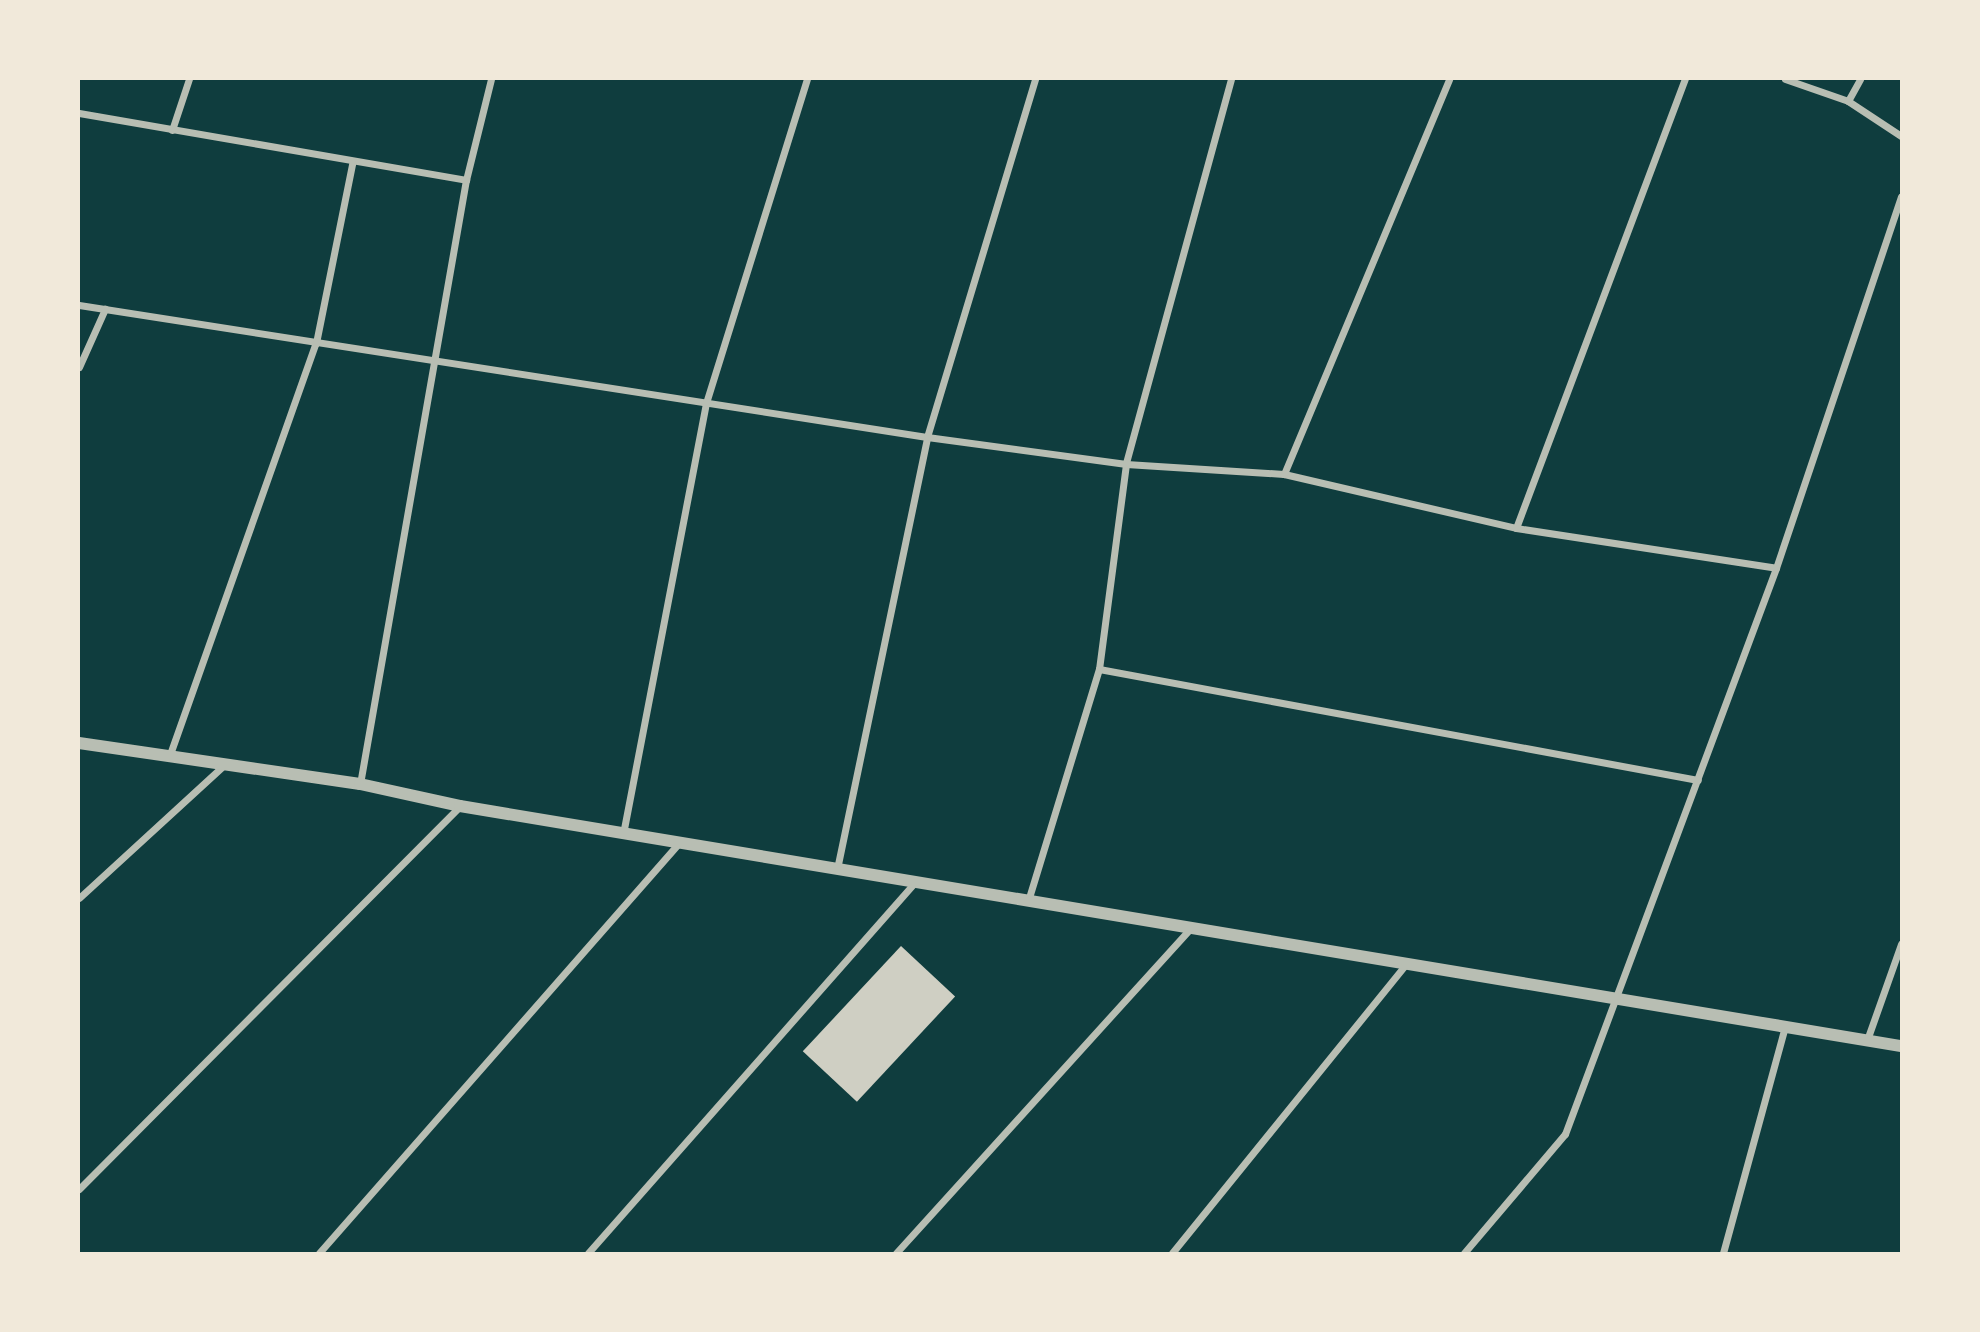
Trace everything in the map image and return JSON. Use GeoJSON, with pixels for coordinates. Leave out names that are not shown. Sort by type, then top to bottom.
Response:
{"type":"FeatureCollection","features":[{"type":"Feature","properties":{"kind":"street"},"geometry":{"type":"LineString","coordinates":[[172,130],[188,79]]}},
{"type":"Feature","properties":{"kind":"street"},"geometry":{"type":"LineString","coordinates":[[359,784],[437,360],[466,180],[491,79]]}},
{"type":"Feature","properties":{"kind":"street"},"geometry":{"type":"LineString","coordinates":[[623,834],[706,403],[807,79]]}},
{"type":"Feature","properties":{"kind":"street"},"geometry":{"type":"LineString","coordinates":[[837,869],[927,437],[1035,79]]}},
{"type":"Feature","properties":{"kind":"street"},"geometry":{"type":"LineString","coordinates":[[1028,901],[1099,669],[1126,464],[1231,79]]}},
{"type":"Feature","properties":{"kind":"street"},"geometry":{"type":"LineString","coordinates":[[1284,474],[1449,79]]}},
{"type":"Feature","properties":{"kind":"street"},"geometry":{"type":"LineString","coordinates":[[1516,528],[1685,79]]}},
{"type":"Feature","properties":{"kind":"street"},"geometry":{"type":"LineString","coordinates":[[1785,79],[1848,101],[1901,136]]}},
{"type":"Feature","properties":{"kind":"street"},"geometry":{"type":"LineString","coordinates":[[1848,101],[1860,79]]}},
{"type":"Feature","properties":{"kind":"street"},"geometry":{"type":"LineString","coordinates":[[79,113],[352,164],[466,180]]}},
{"type":"Feature","properties":{"kind":"street"},"geometry":{"type":"LineString","coordinates":[[169,758],[316,343],[352,164]]}},
{"type":"Feature","properties":{"kind":"street"},"geometry":{"type":"LineString","coordinates":[[1464,1253],[1565,1134],[1776,568],[1901,196]]}},
{"type":"Feature","properties":{"kind":"street"},"geometry":{"type":"LineString","coordinates":[[79,305],[927,437],[1126,464],[1284,474],[1516,528],[1776,568]]}},
{"type":"Feature","properties":{"kind":"street"},"geometry":{"type":"LineString","coordinates":[[79,367],[105,309]]}},
{"type":"Feature","properties":{"kind":"street"},"geometry":{"type":"LineString","coordinates":[[1099,669],[1698,780]]}},
{"type":"Feature","properties":{"kind":"street"},"geometry":{"type":"LineString","coordinates":[[79,743],[222,767],[359,784],[460,806],[623,834],[1901,1046]]}},
{"type":"Feature","properties":{"kind":"street"},"geometry":{"type":"LineString","coordinates":[[79,898],[222,767]]}},
{"type":"Feature","properties":{"kind":"street"},"geometry":{"type":"LineString","coordinates":[[79,1189],[460,806]]}},
{"type":"Feature","properties":{"kind":"street"},"geometry":{"type":"LineString","coordinates":[[319,1253],[680,843]]}},
{"type":"Feature","properties":{"kind":"street"},"geometry":{"type":"LineString","coordinates":[[588,1253],[915,882]]}},
{"type":"Feature","properties":{"kind":"street"},"geometry":{"type":"LineString","coordinates":[[896,1253],[1191,928]]}},
{"type":"Feature","properties":{"kind":"street"},"geometry":{"type":"LineString","coordinates":[[1867,1040],[1901,944]]}},
{"type":"Feature","properties":{"kind":"street"},"geometry":{"type":"LineString","coordinates":[[1172,1253],[1406,964]]}},
{"type":"Feature","properties":{"kind":"street"},"geometry":{"type":"LineString","coordinates":[[1723,1253],[1785,1027]]}},
{"type":"Feature","properties":{"kind":"building"},"geometry":{"type":"Polygon","coordinates":[[[901,946],[955,996],[857,1102],[803,1051],[901,946]]]}}]}
